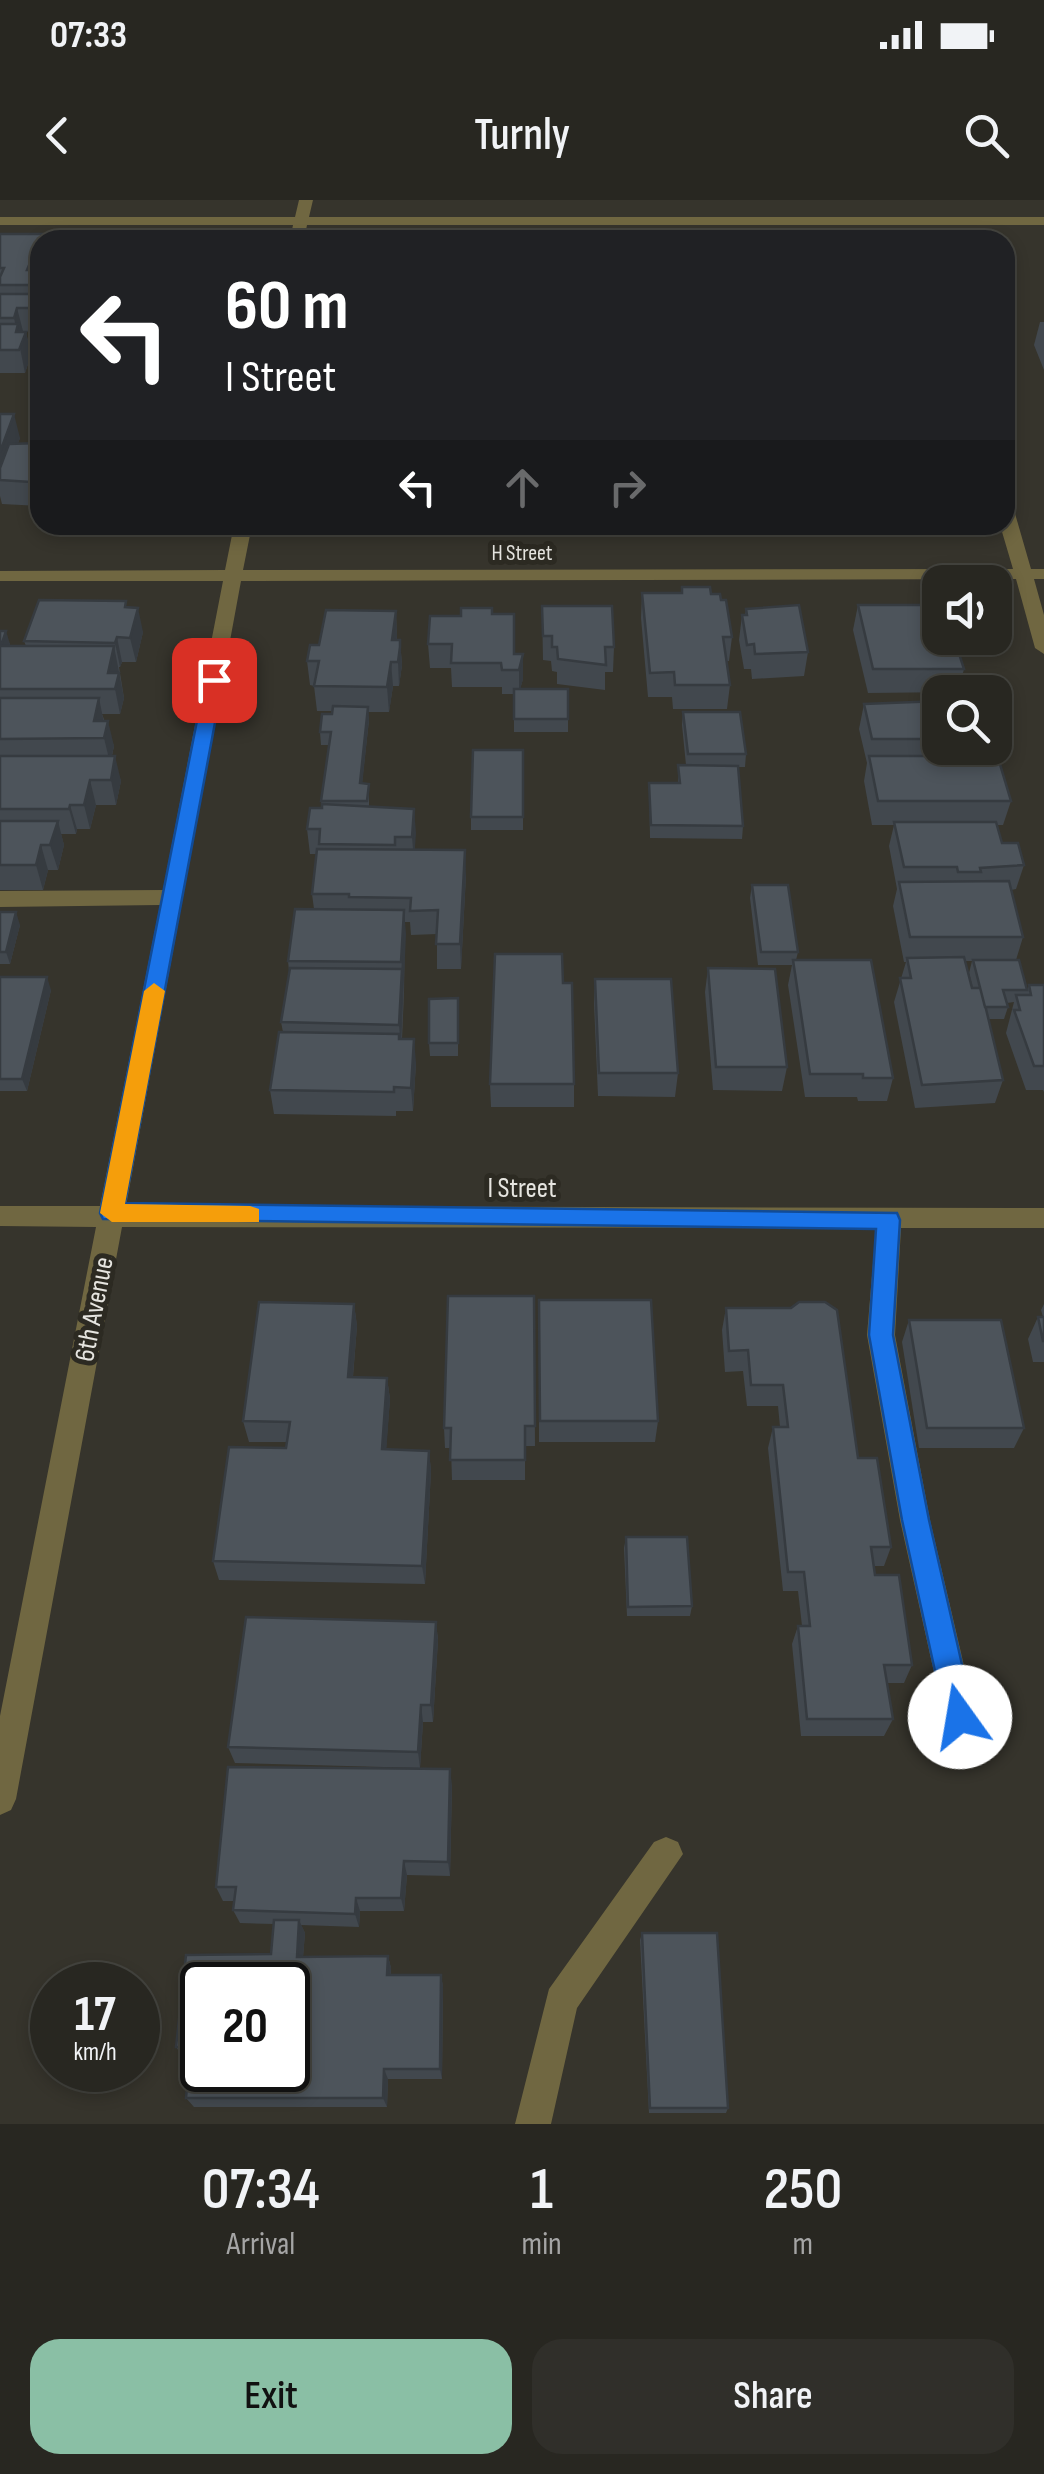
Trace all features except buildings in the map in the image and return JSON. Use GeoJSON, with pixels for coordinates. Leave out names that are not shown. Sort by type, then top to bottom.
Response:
{"type":"FeatureCollection","features":[{"type":"Feature","properties":{"kind":"street"},"geometry":{"type":"LineString","coordinates":[[300,230],[306,200]]}},
{"type":"Feature","properties":{"kind":"street"},"geometry":{"type":"LineString","coordinates":[[906,202],[915,230]]}},
{"type":"Feature","properties":{"kind":"street"},"geometry":{"type":"LineString","coordinates":[[0,221],[1044,221]]}},
{"type":"Feature","properties":{"kind":"street"},"geometry":{"type":"LineString","coordinates":[[1015,531],[1035,574],[1044,648]]}},
{"type":"Feature","properties":{"kind":"street","name":"6th Avenue"},"geometry":{"type":"LineString","coordinates":[[0,1799],[241,535]]}},
{"type":"Feature","properties":{"kind":"street","name":"H Street"},"geometry":{"type":"LineString","coordinates":[[0,576],[1035,574]]}},
{"type":"Feature","properties":{"kind":"street"},"geometry":{"type":"LineString","coordinates":[[0,899],[172,897]]}},
{"type":"Feature","properties":{"kind":"street","name":"I Street"},"geometry":{"type":"LineString","coordinates":[[0,1216],[112,1213],[1044,1218]]}},
{"type":"Feature","properties":{"kind":"street"},"geometry":{"type":"LineString","coordinates":[[889,1220],[881,1335],[915,1520],[960,1717]]}},
{"type":"Feature","properties":{"kind":"street"},"geometry":{"type":"LineString","coordinates":[[533,2124],[561,2002],[666,1854]]}},
{"type":"Feature","properties":{"kind":"slow traffic"},"geometry":{"type":"LineString","coordinates":[[154,991],[112,1213],[250,1216]]}},
{"type":"Feature","properties":{"kind":"route"},"geometry":{"type":"LineString","coordinates":[[214,680],[112,1213],[889,1220],[881,1335],[915,1520],[960,1717]]}}]}
